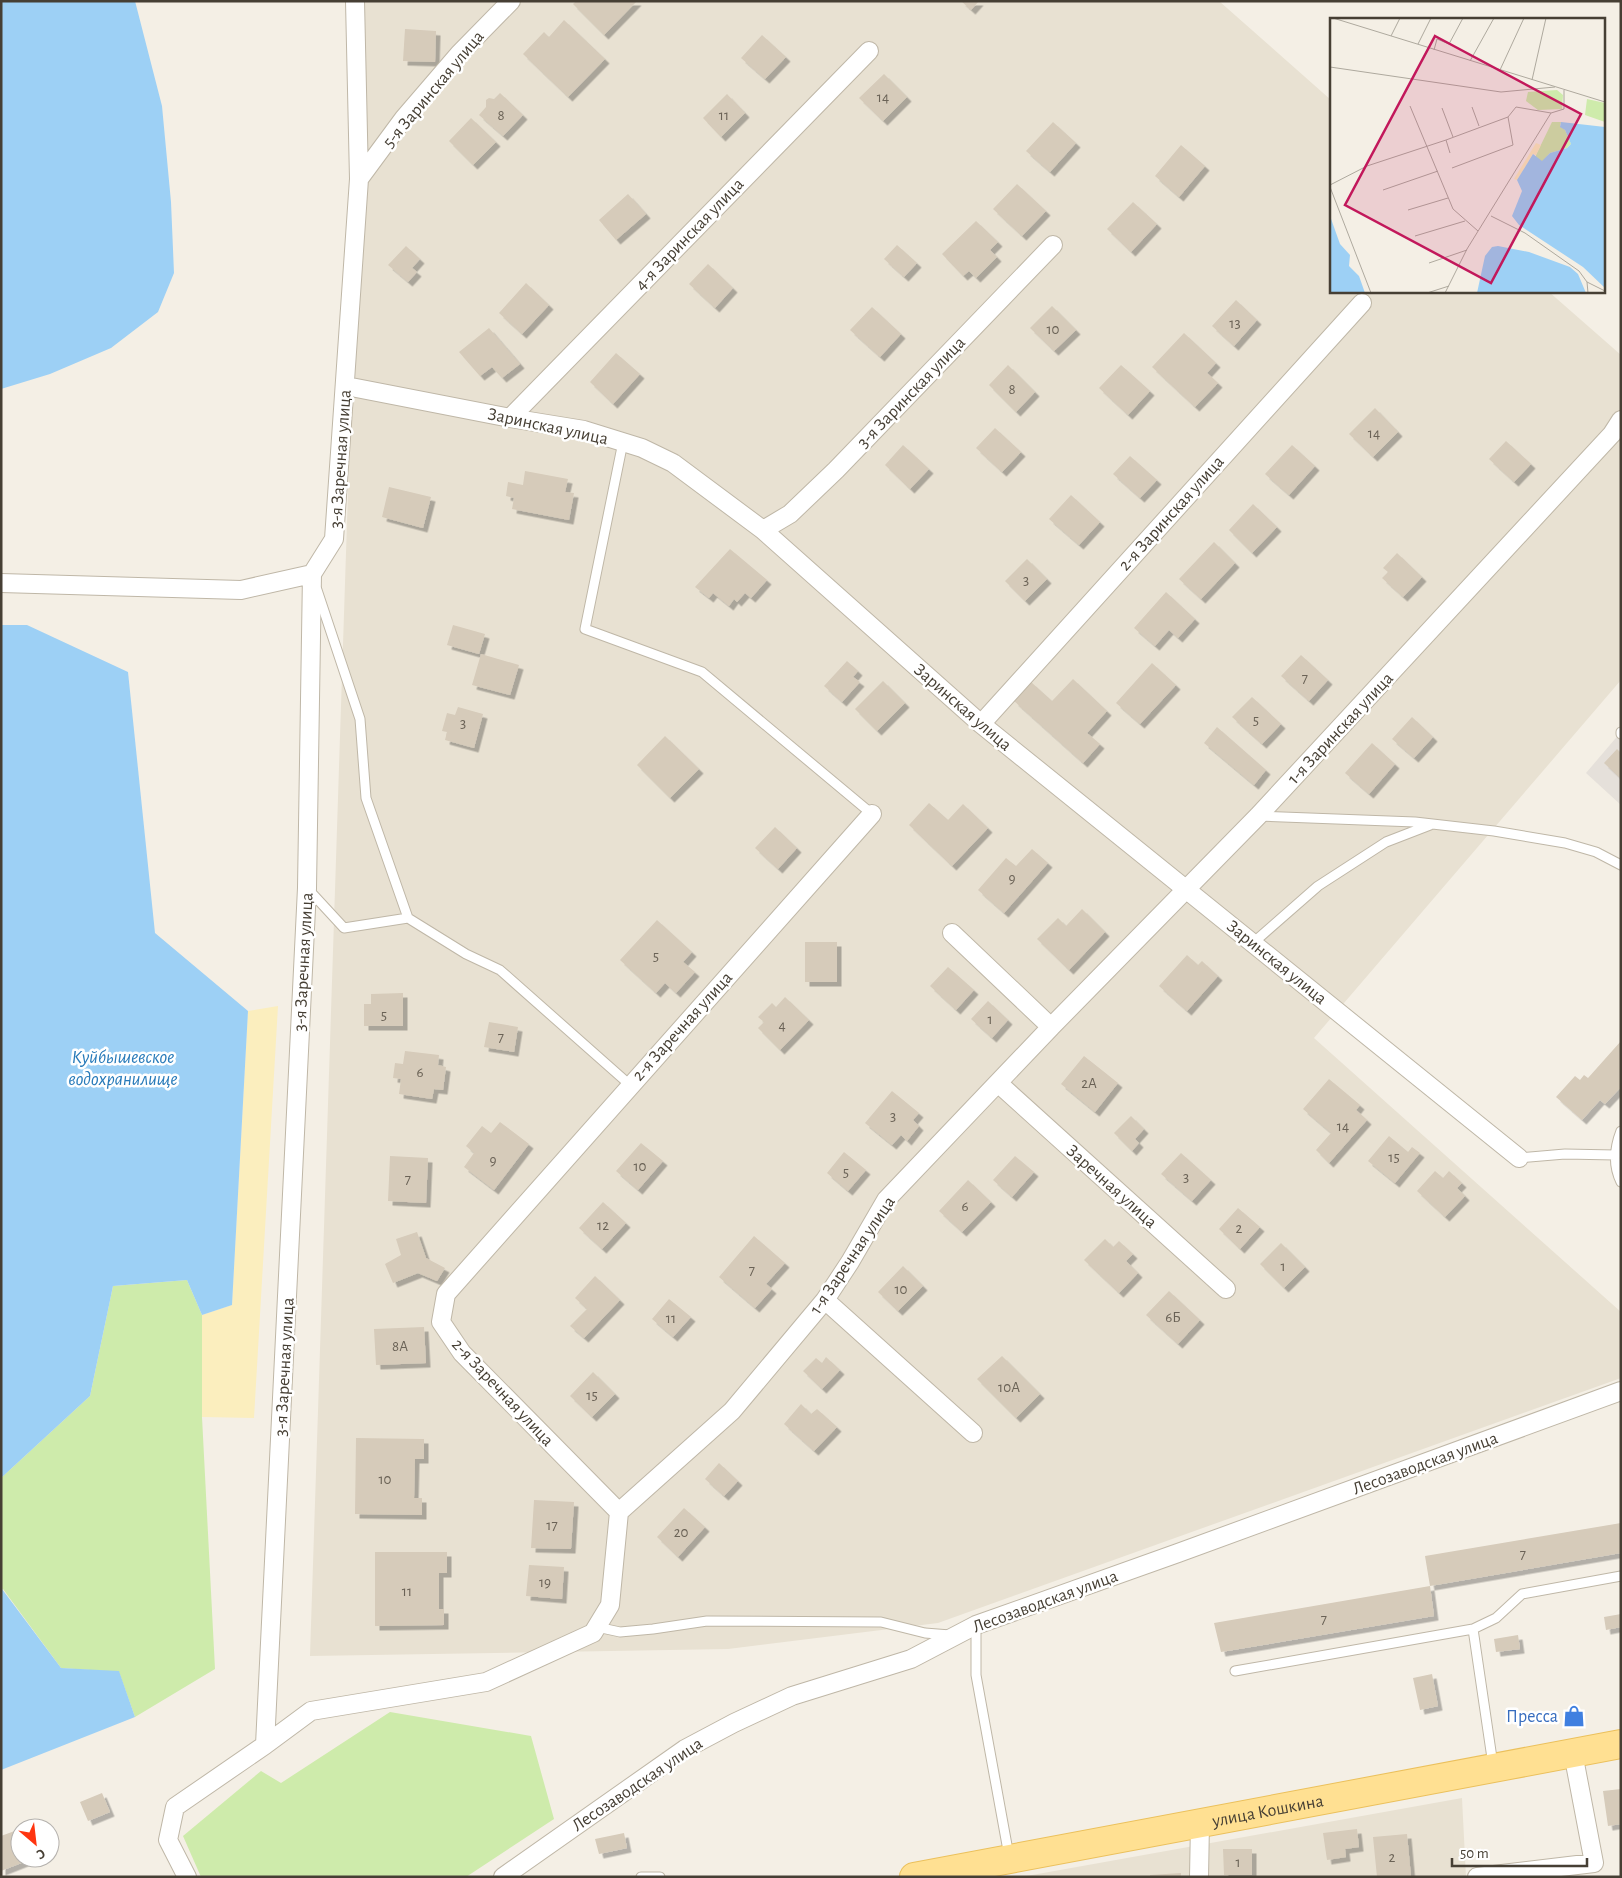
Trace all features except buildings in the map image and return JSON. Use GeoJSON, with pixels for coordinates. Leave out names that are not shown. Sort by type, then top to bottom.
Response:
{"type":"FeatureCollection","features":[{"type":"Feature","properties":{"kind":"main road","name":"улица Кошкина"},"geometry":{"type":"LineString","coordinates":[[914,1877],[1621,1744]]}},
{"type":"Feature","properties":{"kind":"street","name":"3-я Заречная улица"},"geometry":{"type":"LineString","coordinates":[[265,1745],[307,888],[312,574],[334,539],[346,386],[359,179],[355,1]]}},
{"type":"Feature","properties":{"kind":"street","name":"5-я Заринская улица"},"geometry":{"type":"LineString","coordinates":[[359,179],[404,118],[453,61],[511,1]]}},
{"type":"Feature","properties":{"kind":"street","name":"4-я Заринская улица"},"geometry":{"type":"LineString","coordinates":[[510,418],[869,50]]}},
{"type":"Feature","properties":{"kind":"street","name":"3-я Заринская улица"},"geometry":{"type":"LineString","coordinates":[[763,530],[790,514],[823,482],[1053,245]]}},
{"type":"Feature","properties":{"kind":"street","name":"2-я Заринская улица"},"geometry":{"type":"LineString","coordinates":[[981,724],[1362,303]]}},
{"type":"Feature","properties":{"kind":"street","name":"Заринская улица"},"geometry":{"type":"LineString","coordinates":[[346,386],[510,418],[584,430],[642,448],[673,463],[763,530],[981,724],[1519,1158]]}},
{"type":"Feature","properties":{"kind":"street","name":"1-я Заринская улица"},"geometry":{"type":"LineString","coordinates":[[1051,1027],[1258,816],[1612,434],[1621,420]]}},
{"type":"Feature","properties":{"kind":"street"},"geometry":{"type":"LineString","coordinates":[[1,583],[241,590],[312,574]]}},
{"type":"Feature","properties":{"kind":"street","name":"2-я Заречная улица"},"geometry":{"type":"LineString","coordinates":[[619,1512],[462,1353],[441,1322],[446,1294],[872,814]]}},
{"type":"Feature","properties":{"kind":"street"},"geometry":{"type":"LineString","coordinates":[[952,933],[1051,1027]]}},
{"type":"Feature","properties":{"kind":"street","name":"1-я Заречная улица"},"geometry":{"type":"LineString","coordinates":[[619,1512],[732,1411],[825,1300],[850,1262],[886,1200],[1051,1027]]}},
{"type":"Feature","properties":{"kind":"street","name":"Заречная улица"},"geometry":{"type":"LineString","coordinates":[[998,1083],[1226,1288]]}},
{"type":"Feature","properties":{"kind":"street"},"geometry":{"type":"LineString","coordinates":[[825,1300],[973,1433]]}},
{"type":"Feature","properties":{"kind":"street","name":"Лесозаводская улица"},"geometry":{"type":"LineString","coordinates":[[503,1877],[693,1744],[792,1696],[911,1659],[976,1625],[1621,1391]]}},
{"type":"Feature","properties":{"kind":"street"},"geometry":{"type":"LineString","coordinates":[[187,1877],[168,1840],[175,1807],[311,1711],[486,1682],[593,1633],[610,1605],[619,1512]]}},
{"type":"Feature","properties":{"kind":"street"},"geometry":{"type":"LineString","coordinates":[[1477,1877],[1594,1863],[1573,1753]]}},
{"type":"Feature","properties":{"kind":"street"},"geometry":{"type":"LineString","coordinates":[[1199,1877],[1200,1823]]}},
{"type":"Feature","properties":{"kind":"lane"},"geometry":{"type":"LineString","coordinates":[[623,442],[585,629],[702,672],[872,814]]}},
{"type":"Feature","properties":{"kind":"lane"},"geometry":{"type":"LineString","coordinates":[[312,574],[360,719],[366,798],[408,918],[466,954],[500,970],[630,1086]]}},
{"type":"Feature","properties":{"kind":"lane"},"geometry":{"type":"LineString","coordinates":[[1258,816],[1415,822],[1494,832],[1565,843],[1596,852],[1621,865]]}},
{"type":"Feature","properties":{"kind":"lane"},"geometry":{"type":"LineString","coordinates":[[1253,943],[1318,886],[1386,842],[1433,824]]}},
{"type":"Feature","properties":{"kind":"lane"},"geometry":{"type":"LineString","coordinates":[[307,888],[344,928],[408,918]]}},
{"type":"Feature","properties":{"kind":"lane"},"geometry":{"type":"LineString","coordinates":[[1621,1131],[1615,1155],[1616,1172],[1621,1182]]}},
{"type":"Feature","properties":{"kind":"lane"},"geometry":{"type":"LineString","coordinates":[[1519,1158],[1565,1154],[1615,1155]]}},
{"type":"Feature","properties":{"kind":"lane"},"geometry":{"type":"LineString","coordinates":[[1236,1671],[1473,1629],[1496,1618],[1522,1594],[1621,1576]]}},
{"type":"Feature","properties":{"kind":"lane"},"geometry":{"type":"LineString","coordinates":[[597,1627],[620,1632],[707,1621],[881,1622],[925,1633],[953,1636]]}},
{"type":"Feature","properties":{"kind":"lane"},"geometry":{"type":"LineString","coordinates":[[976,1625],[976,1675],[1010,1859]]}},
{"type":"Feature","properties":{"kind":"lane"},"geometry":{"type":"LineString","coordinates":[[1473,1629],[1494,1768]]}},
{"type":"Feature","properties":{"kind":"lane"},"geometry":{"type":"LineString","coordinates":[[640,1877],[660,1877]]}},
{"type":"Feature","properties":{"kind":"shaded area"},"geometry":{"type":"Polygon","coordinates":[[[364,1],[1219,1],[1330,99],[1330,292],[1549,292],[1621,355],[1621,680],[1314,1038],[1621,1312],[1621,1378],[938,1623],[728,1649],[310,1656],[364,1]]]}},
{"type":"Feature","properties":{"kind":"shaded area"},"geometry":{"type":"Polygon","coordinates":[[[1621,732],[1621,805],[1586,773],[1621,732]]]}},
{"type":"Feature","properties":{"kind":"shaded area"},"geometry":{"type":"Polygon","coordinates":[[[1462,1798],[1466,1877],[1021,1877],[1462,1798]]]}},
{"type":"Feature","properties":{"kind":"green space"},"geometry":{"type":"Polygon","coordinates":[[[187,1280],[202,1315],[202,1417],[215,1669],[135,1717],[119,1672],[61,1668],[3,1589],[1,1590],[1,1478],[90,1396],[113,1286],[187,1280]]]}},
{"type":"Feature","properties":{"kind":"green space"},"geometry":{"type":"Polygon","coordinates":[[[390,1712],[531,1736],[554,1819],[466,1877],[201,1877],[183,1836],[261,1771],[281,1783],[390,1712]]]}},
{"type":"Feature","properties":{"kind":"sand"},"geometry":{"type":"Polygon","coordinates":[[[278,1006],[254,1418],[202,1417],[202,1315],[232,1305],[248,1011],[278,1006]]]}},
{"type":"Feature","properties":{"kind":"water"},"geometry":{"type":"Polygon","coordinates":[[[1,1],[135,1],[162,106],[171,202],[174,273],[158,312],[111,348],[50,374],[1,389],[1,1]]]}},
{"type":"Feature","properties":{"kind":"water","name":"Куйбышевское водохранилище"},"geometry":{"type":"Polygon","coordinates":[[[1,625],[27,625],[128,672],[155,933],[248,1011],[232,1305],[202,1315],[187,1280],[113,1286],[90,1396],[1,1478],[1,625]]]}},
{"type":"Feature","properties":{"kind":"water"},"geometry":{"type":"Polygon","coordinates":[[[2,1589],[61,1668],[119,1671],[135,1717],[1,1770],[2,1589]]]}},
{"type":"Feature","properties":{"kind":"place","name":"Пресса"},"geometry":{"type":"Point","coordinates":[1574,1716]}}]}
